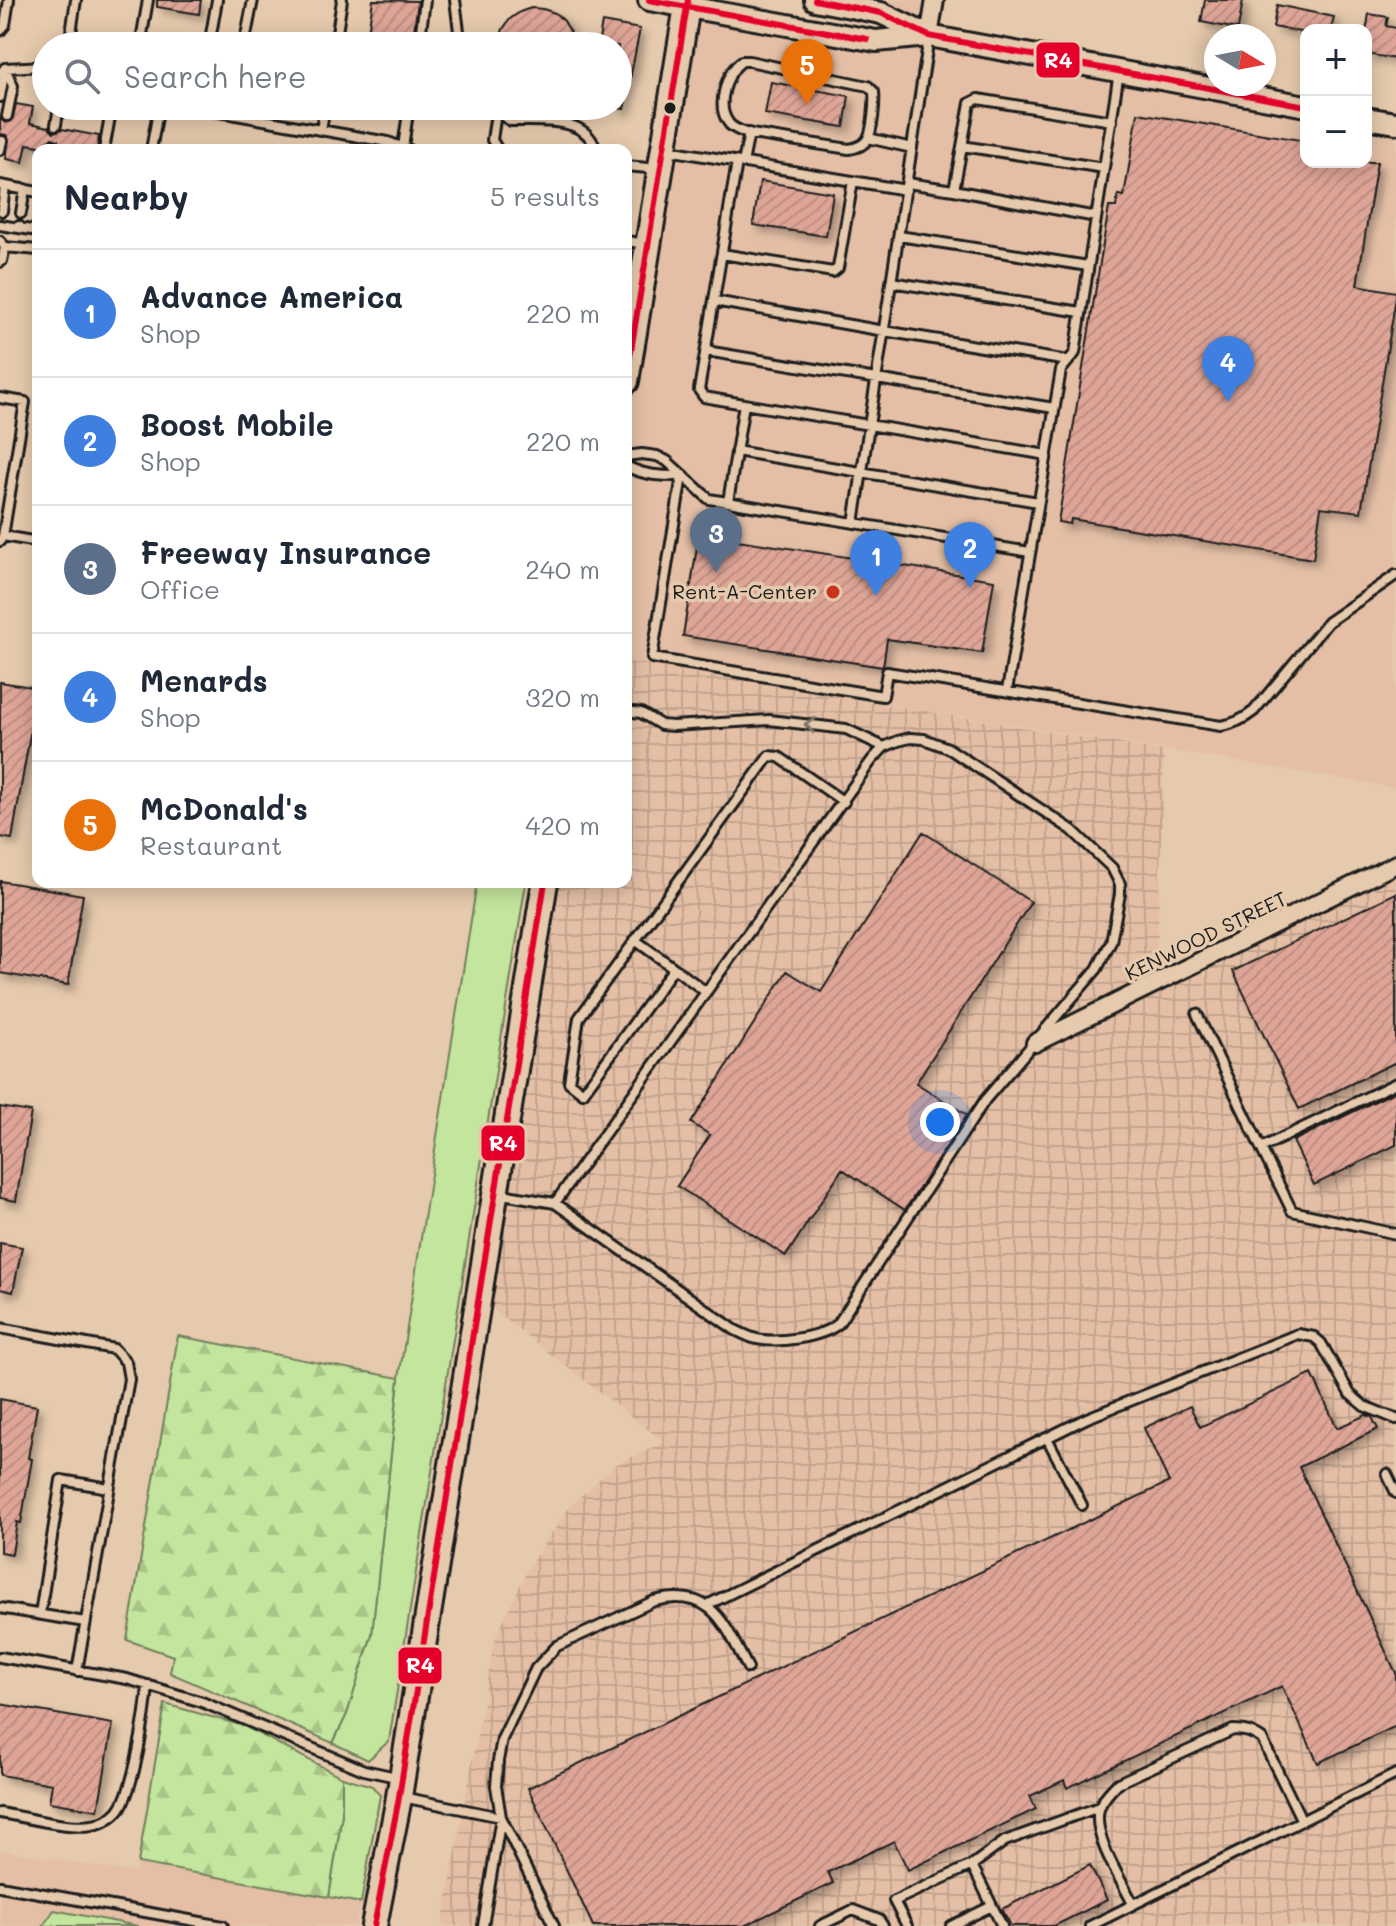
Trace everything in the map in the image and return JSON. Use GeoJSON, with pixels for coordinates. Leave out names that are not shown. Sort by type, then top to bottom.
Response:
{"type":"FeatureCollection","features":[{"type":"Feature","properties":{"kind":"main road"},"geometry":{"type":"LineString","coordinates":[[632,305],[637,242],[662,159],[687,3]]}},
{"type":"Feature","properties":{"kind":"main road"},"geometry":{"type":"LineString","coordinates":[[374,1926],[400,1787],[544,888]]}},
{"type":"Feature","properties":{"kind":"street"},"geometry":{"type":"LineString","coordinates":[[649,0],[687,3],[876,41],[929,36]]}},
{"type":"Feature","properties":{"kind":"street"},"geometry":{"type":"LineString","coordinates":[[815,0],[850,3],[881,13],[929,36],[1300,105]]}},
{"type":"Feature","properties":{"kind":"street"},"geometry":{"type":"LineString","coordinates":[[929,36],[935,0]]}},
{"type":"Feature","properties":{"kind":"street"},"geometry":{"type":"LineString","coordinates":[[1372,119],[1396,123]]}},
{"type":"Feature","properties":{"kind":"street","name":"KENWOOD STREET"},"geometry":{"type":"LineString","coordinates":[[1035,1043],[1396,864]]}},
{"type":"Feature","properties":{"kind":"lane"},"geometry":{"type":"LineString","coordinates":[[0,31],[5,25],[9,0]]}},
{"type":"Feature","properties":{"kind":"lane"},"geometry":{"type":"LineString","coordinates":[[71,32],[76,0]]}},
{"type":"Feature","properties":{"kind":"lane"},"geometry":{"type":"LineString","coordinates":[[142,32],[148,0]]}},
{"type":"Feature","properties":{"kind":"lane"},"geometry":{"type":"LineString","coordinates":[[211,32],[217,0]]}},
{"type":"Feature","properties":{"kind":"lane"},"geometry":{"type":"LineString","coordinates":[[247,32],[253,0]]}},
{"type":"Feature","properties":{"kind":"lane"},"geometry":{"type":"LineString","coordinates":[[337,32],[342,0]]}},
{"type":"Feature","properties":{"kind":"lane"},"geometry":{"type":"LineString","coordinates":[[421,32],[425,0]]}},
{"type":"Feature","properties":{"kind":"lane"},"geometry":{"type":"LineString","coordinates":[[455,0],[459,32]]}},
{"type":"Feature","properties":{"kind":"lane"},"geometry":{"type":"LineString","coordinates":[[854,523],[929,36]]}},
{"type":"Feature","properties":{"kind":"lane"},"geometry":{"type":"LineString","coordinates":[[749,61],[868,86],[874,92],[875,101],[868,138],[864,144],[849,149],[749,133],[732,126],[726,120],[723,100],[729,76],[735,66],[749,61]]}},
{"type":"Feature","properties":{"kind":"lane"},"geometry":{"type":"LineString","coordinates":[[3,71],[32,68]]}},
{"type":"Feature","properties":{"kind":"lane"},"geometry":{"type":"LineString","coordinates":[[0,97],[3,71]]}},
{"type":"Feature","properties":{"kind":"lane"},"geometry":{"type":"LineString","coordinates":[[3,71],[13,86],[7,116]]}},
{"type":"Feature","properties":{"kind":"lane"},"geometry":{"type":"LineString","coordinates":[[1007,691],[1061,370],[1075,353],[1119,72]]}},
{"type":"Feature","properties":{"kind":"lane"},"geometry":{"type":"LineString","coordinates":[[954,190],[970,103],[978,99],[1112,121]]}},
{"type":"Feature","properties":{"kind":"lane"},"geometry":{"type":"LineString","coordinates":[[56,125],[57,120]]}},
{"type":"Feature","properties":{"kind":"lane"},"geometry":{"type":"LineString","coordinates":[[105,144],[109,120]]}},
{"type":"Feature","properties":{"kind":"lane"},"geometry":{"type":"LineString","coordinates":[[152,144],[156,120]]}},
{"type":"Feature","properties":{"kind":"lane"},"geometry":{"type":"LineString","coordinates":[[276,120],[394,144]]}},
{"type":"Feature","properties":{"kind":"lane"},"geometry":{"type":"LineString","coordinates":[[321,130],[323,120]]}},
{"type":"Feature","properties":{"kind":"lane"},"geometry":{"type":"LineString","coordinates":[[406,144],[408,120]]}},
{"type":"Feature","properties":{"kind":"lane"},"geometry":{"type":"LineString","coordinates":[[494,144],[492,140],[495,120]]}},
{"type":"Feature","properties":{"kind":"lane"},"geometry":{"type":"LineString","coordinates":[[509,120],[567,124],[583,130],[594,144]]}},
{"type":"Feature","properties":{"kind":"lane"},"geometry":{"type":"LineString","coordinates":[[749,133],[740,162],[722,254],[699,390],[704,397],[1047,455]]}},
{"type":"Feature","properties":{"kind":"lane"},"geometry":{"type":"LineString","coordinates":[[868,138],[912,148]]}},
{"type":"Feature","properties":{"kind":"lane"},"geometry":{"type":"LineString","coordinates":[[962,146],[1104,168]]}},
{"type":"Feature","properties":{"kind":"lane"},"geometry":{"type":"LineString","coordinates":[[632,165],[662,159],[740,162],[853,181],[954,190],[1096,217]]}},
{"type":"Feature","properties":{"kind":"lane"},"geometry":{"type":"LineString","coordinates":[[722,254],[833,272],[838,268],[853,181]]}},
{"type":"Feature","properties":{"kind":"lane"},"geometry":{"type":"LineString","coordinates":[[2,211],[3,186],[32,191]]}},
{"type":"Feature","properties":{"kind":"lane"},"geometry":{"type":"LineString","coordinates":[[21,213],[25,189]]}},
{"type":"Feature","properties":{"kind":"lane"},"geometry":{"type":"LineString","coordinates":[[0,224],[32,230]]}},
{"type":"Feature","properties":{"kind":"lane"},"geometry":{"type":"LineString","coordinates":[[899,236],[1088,266]]}},
{"type":"Feature","properties":{"kind":"lane"},"geometry":{"type":"LineString","coordinates":[[1,261],[2,244],[32,249]]}},
{"type":"Feature","properties":{"kind":"lane"},"geometry":{"type":"LineString","coordinates":[[891,282],[1081,312]]}},
{"type":"Feature","properties":{"kind":"lane"},"geometry":{"type":"LineString","coordinates":[[714,301],[1068,361]]}},
{"type":"Feature","properties":{"kind":"lane"},"geometry":{"type":"LineString","coordinates":[[706,351],[1054,408]]}},
{"type":"Feature","properties":{"kind":"lane"},"geometry":{"type":"LineString","coordinates":[[0,398],[25,402],[2,539],[32,542]]}},
{"type":"Feature","properties":{"kind":"lane"},"geometry":{"type":"LineString","coordinates":[[728,502],[744,404]]}},
{"type":"Feature","properties":{"kind":"lane"},"geometry":{"type":"LineString","coordinates":[[736,451],[1038,502]]}},
{"type":"Feature","properties":{"kind":"lane"},"geometry":{"type":"LineString","coordinates":[[632,455],[657,456],[667,461],[709,499],[1030,552]]}},
{"type":"Feature","properties":{"kind":"lane"},"geometry":{"type":"LineString","coordinates":[[632,470],[638,473],[682,476]]}},
{"type":"Feature","properties":{"kind":"lane"},"geometry":{"type":"LineString","coordinates":[[682,476],[652,658],[883,696],[887,672],[1230,725],[1254,711],[1328,622],[1396,575]]}},
{"type":"Feature","properties":{"kind":"lane"},"geometry":{"type":"LineString","coordinates":[[632,712],[641,713],[661,725],[673,726],[769,720],[846,729],[884,747]]}},
{"type":"Feature","properties":{"kind":"lane"},"geometry":{"type":"LineString","coordinates":[[496,1193],[555,1203],[735,1330],[752,1338],[779,1340],[822,1334],[832,1329],[985,1100],[1106,955],[1120,894],[1118,876],[1072,830],[948,748],[924,739],[910,738],[884,747],[555,1203]]}},
{"type":"Feature","properties":{"kind":"lane"},"geometry":{"type":"LineString","coordinates":[[674,968],[583,1093],[569,1082],[579,1018],[769,756],[779,757],[844,802]]}},
{"type":"Feature","properties":{"kind":"lane"},"geometry":{"type":"LineString","coordinates":[[635,940],[706,992]]}},
{"type":"Feature","properties":{"kind":"lane"},"geometry":{"type":"LineString","coordinates":[[1197,1014],[1292,1211],[1396,1234]]}},
{"type":"Feature","properties":{"kind":"lane"},"geometry":{"type":"LineString","coordinates":[[1261,1148],[1396,1083]]}},
{"type":"Feature","properties":{"kind":"lane"},"geometry":{"type":"LineString","coordinates":[[0,1328],[114,1349],[126,1362],[129,1379],[77,1671]]}},
{"type":"Feature","properties":{"kind":"lane"},"geometry":{"type":"LineString","coordinates":[[707,1605],[1087,1418],[1298,1334],[1314,1337],[1321,1343],[1355,1401],[1396,1419]]}},
{"type":"Feature","properties":{"kind":"lane"},"geometry":{"type":"LineString","coordinates":[[1047,1438],[1082,1505]]}},
{"type":"Feature","properties":{"kind":"lane"},"geometry":{"type":"LineString","coordinates":[[1387,1474],[1396,1493]]}},
{"type":"Feature","properties":{"kind":"lane"},"geometry":{"type":"LineString","coordinates":[[40,1614],[61,1480],[109,1488]]}},
{"type":"Feature","properties":{"kind":"lane"},"geometry":{"type":"LineString","coordinates":[[554,1926],[501,1817],[496,1786],[502,1739],[536,1668],[557,1646],[654,1601],[682,1598],[707,1605],[722,1621],[748,1668]]}},
{"type":"Feature","properties":{"kind":"lane"},"geometry":{"type":"LineString","coordinates":[[0,1608],[85,1622]]}},
{"type":"Feature","properties":{"kind":"lane"},"geometry":{"type":"LineString","coordinates":[[0,1657],[127,1679],[202,1702],[400,1787],[501,1817]]}},
{"type":"Feature","properties":{"kind":"lane"},"geometry":{"type":"LineString","coordinates":[[0,1813],[74,1826],[106,1821],[118,1811],[127,1796],[146,1710],[148,1685]]}},
{"type":"Feature","properties":{"kind":"lane"},"geometry":{"type":"LineString","coordinates":[[1133,1904],[1099,1828],[1099,1807],[1118,1783],[1233,1730],[1241,1730],[1262,1739],[1302,1821]]}},
{"type":"Feature","properties":{"kind":"lane"},"geometry":{"type":"LineString","coordinates":[[1090,1926],[1396,1774]]}},
{"type":"Feature","properties":{"kind":"lane"},"geometry":{"type":"LineString","coordinates":[[907,1926],[894,1901],[972,1865],[1005,1841],[1099,1807]]}},
{"type":"Feature","properties":{"kind":"lane"},"geometry":{"type":"LineString","coordinates":[[483,1926],[501,1817]]}},
{"type":"Feature","properties":{"kind":"lane"},"geometry":{"type":"LineString","coordinates":[[972,1865],[1002,1926]]}},
{"type":"Feature","properties":{"kind":"lane"},"geometry":{"type":"LineString","coordinates":[[0,1889],[223,1926]]}},
{"type":"Feature","properties":{"kind":"lane"},"geometry":{"type":"LineString","coordinates":[[951,1926],[992,1906]]}},
{"type":"Feature","properties":{"kind":"lane"},"geometry":{"type":"LineString","coordinates":[[820,1926],[853,1910],[879,1920],[883,1926]]}},
{"type":"Feature","properties":{"kind":"shaded area"},"geometry":{"type":"Polygon","coordinates":[[[843,0],[931,0],[927,29],[843,0]]]}},
{"type":"Feature","properties":{"kind":"shaded area"},"geometry":{"type":"Polygon","coordinates":[[[691,12],[933,42],[1204,92],[1204,96],[1225,96],[1300,110],[1300,168],[1372,168],[1372,123],[1396,128],[1396,788],[632,662],[632,368],[691,12]]]}},
{"type":"Feature","properties":{"kind":"shaded area"},"geometry":{"type":"Polygon","coordinates":[[[632,662],[1164,751],[1156,988],[1396,872],[1396,1926],[442,1926],[495,1638],[531,1563],[571,1505],[615,1465],[664,1442],[487,1305],[549,888],[632,888],[632,662]]]}},
{"type":"Feature","properties":{"kind":"shaded area"},"geometry":{"type":"Polygon","coordinates":[[[0,1850],[135,1873],[138,1863],[361,1903],[356,1926],[0,1926],[0,1850]]]}},
{"type":"Feature","properties":{"kind":"green space"},"geometry":{"type":"Polygon","coordinates":[[[476,888],[525,888],[389,1741],[368,1760],[333,1743],[347,1714],[372,1634],[399,1378],[476,888]]]}},
{"type":"Feature","properties":{"kind":"green space"},"geometry":{"type":"Polygon","coordinates":[[[178,1336],[399,1378],[372,1634],[347,1714],[333,1743],[170,1673],[173,1656],[127,1640],[178,1336]]]}},
{"type":"Feature","properties":{"kind":"green space"},"geometry":{"type":"Polygon","coordinates":[[[165,1704],[244,1726],[342,1777],[342,1814],[329,1897],[138,1863],[165,1704]]]}},
{"type":"Feature","properties":{"kind":"green space"},"geometry":{"type":"Polygon","coordinates":[[[342,1777],[372,1786],[380,1795],[361,1903],[329,1897],[342,1814],[342,1777]]]}},
{"type":"Feature","properties":{"kind":"green space"},"geometry":{"type":"Polygon","coordinates":[[[54,1910],[138,1926],[43,1926],[54,1910]]]}},
{"type":"Feature","properties":{"kind":"building"},"geometry":{"type":"Polygon","coordinates":[[[157,0],[201,0],[199,14],[157,7],[157,0]]]}},
{"type":"Feature","properties":{"kind":"building"},"geometry":{"type":"Polygon","coordinates":[[[373,0],[418,1],[414,32],[368,32],[373,0]]]}},
{"type":"Feature","properties":{"kind":"building"},"geometry":{"type":"Polygon","coordinates":[[[1205,0],[1243,0],[1239,24],[1201,22],[1205,0]]]}},
{"type":"Feature","properties":{"kind":"building"},"geometry":{"type":"Polygon","coordinates":[[[1277,5],[1334,17],[1332,24],[1300,24],[1300,32],[1276,28],[1274,24],[1277,5]]]}},
{"type":"Feature","properties":{"kind":"building"},"geometry":{"type":"Polygon","coordinates":[[[531,8],[555,13],[570,32],[502,32],[510,19],[531,8]]]}},
{"type":"Feature","properties":{"kind":"building"},"geometry":{"type":"Polygon","coordinates":[[[1369,14],[1388,17],[1386,26],[1396,28],[1396,59],[1372,55],[1372,24],[1367,24],[1369,14]]]}},
{"type":"Feature","properties":{"kind":"building"},"geometry":{"type":"Polygon","coordinates":[[[602,22],[640,29],[632,69],[632,32],[600,32],[602,22]]]}},
{"type":"Feature","properties":{"kind":"building"},"geometry":{"type":"Polygon","coordinates":[[[771,82],[849,96],[844,127],[765,114],[771,82]]]}},
{"type":"Feature","properties":{"kind":"building"},"geometry":{"type":"Polygon","coordinates":[[[16,104],[32,107],[30,123],[49,127],[54,132],[62,129],[99,136],[98,144],[58,144],[58,140],[52,138],[46,144],[27,144],[23,162],[6,159],[9,140],[6,135],[0,134],[0,118],[5,123],[12,121],[16,104]]]}},
{"type":"Feature","properties":{"kind":"building"},"geometry":{"type":"Polygon","coordinates":[[[1138,113],[1300,140],[1300,168],[1372,168],[1372,162],[1377,162],[1357,285],[1396,292],[1396,297],[1361,512],[1321,507],[1313,559],[1071,519],[1070,524],[1058,522],[1109,207],[1116,207],[1118,195],[1124,196],[1138,113]]]}},
{"type":"Feature","properties":{"kind":"building"},"geometry":{"type":"Polygon","coordinates":[[[760,181],[833,193],[826,236],[753,225],[760,181]]]}},
{"type":"Feature","properties":{"kind":"building"},"geometry":{"type":"Polygon","coordinates":[[[699,534],[994,580],[982,653],[887,639],[883,667],[683,636],[699,534]]]}},
{"type":"Feature","properties":{"kind":"building"},"geometry":{"type":"Polygon","coordinates":[[[0,682],[32,687],[32,723],[12,839],[0,837],[0,682]]]}},
{"type":"Feature","properties":{"kind":"building"},"geometry":{"type":"Polygon","coordinates":[[[923,832],[1031,902],[916,1083],[967,1115],[905,1210],[842,1169],[786,1256],[677,1186],[710,1135],[691,1123],[787,971],[821,992],[923,832]]]}},
{"type":"Feature","properties":{"kind":"building"},"geometry":{"type":"Polygon","coordinates":[[[0,881],[83,895],[68,985],[0,973],[0,881]]]}},
{"type":"Feature","properties":{"kind":"building"},"geometry":{"type":"Polygon","coordinates":[[[1396,893],[1396,1062],[1299,1109],[1233,971],[1396,893]]]}},
{"type":"Feature","properties":{"kind":"building"},"geometry":{"type":"Polygon","coordinates":[[[1396,1091],[1396,1145],[1314,1185],[1293,1141],[1396,1091]]]}},
{"type":"Feature","properties":{"kind":"building"},"geometry":{"type":"Polygon","coordinates":[[[0,1107],[31,1112],[16,1201],[0,1198],[0,1107]]]}},
{"type":"Feature","properties":{"kind":"building"},"geometry":{"type":"Polygon","coordinates":[[[0,1243],[22,1247],[13,1292],[0,1289],[0,1243]]]}},
{"type":"Feature","properties":{"kind":"building"},"geometry":{"type":"Polygon","coordinates":[[[1312,1374],[1337,1428],[1366,1415],[1372,1417],[1378,1429],[1299,1467],[1396,1673],[1396,1726],[1318,1763],[1282,1686],[1067,1788],[1064,1780],[1030,1796],[1036,1809],[908,1870],[894,1841],[828,1872],[833,1883],[744,1926],[593,1926],[528,1788],[1169,1482],[1144,1428],[1190,1406],[1200,1427],[1312,1374]]]}},
{"type":"Feature","properties":{"kind":"building"},"geometry":{"type":"Polygon","coordinates":[[[0,1399],[37,1406],[28,1458],[32,1459],[21,1523],[17,1522],[12,1554],[0,1552],[0,1399]]]}},
{"type":"Feature","properties":{"kind":"building"},"geometry":{"type":"Polygon","coordinates":[[[0,1704],[113,1724],[98,1810],[49,1802],[52,1784],[0,1775],[0,1704]]]}},
{"type":"Feature","properties":{"kind":"building"},"geometry":{"type":"Polygon","coordinates":[[[1090,1865],[1107,1900],[1054,1926],[1011,1926],[1002,1909],[1090,1865]]]}},
{"type":"Feature","properties":{"kind":"transit line","name":"R4"},"geometry":{"type":"LineString","coordinates":[[649,0],[867,39]]}},
{"type":"Feature","properties":{"kind":"transit line","name":"R4"},"geometry":{"type":"LineString","coordinates":[[632,344],[688,0]]}},
{"type":"Feature","properties":{"kind":"transit line","name":"R4"},"geometry":{"type":"LineString","coordinates":[[815,0],[881,13],[929,36],[1300,105]]}},
{"type":"Feature","properties":{"kind":"transit line","name":"R4"},"geometry":{"type":"LineString","coordinates":[[374,1926],[398,1803],[544,888]]}},
{"type":"Feature","properties":{"kind":"place","name":"McDonald's"},"geometry":{"type":"Point","coordinates":[807,105]}},
{"type":"Feature","properties":{"kind":"place","name":"Menards"},"geometry":{"type":"Point","coordinates":[1228,402]}},
{"type":"Feature","properties":{"kind":"place","name":"Freeway Insurance"},"geometry":{"type":"Point","coordinates":[716,573]}},
{"type":"Feature","properties":{"kind":"place","name":"Boost Mobile"},"geometry":{"type":"Point","coordinates":[970,588]}},
{"type":"Feature","properties":{"kind":"place","name":"Rent-A-Center"},"geometry":{"type":"Point","coordinates":[833,592]}},
{"type":"Feature","properties":{"kind":"place","name":"Advance America"},"geometry":{"type":"Point","coordinates":[876,596]}}]}
